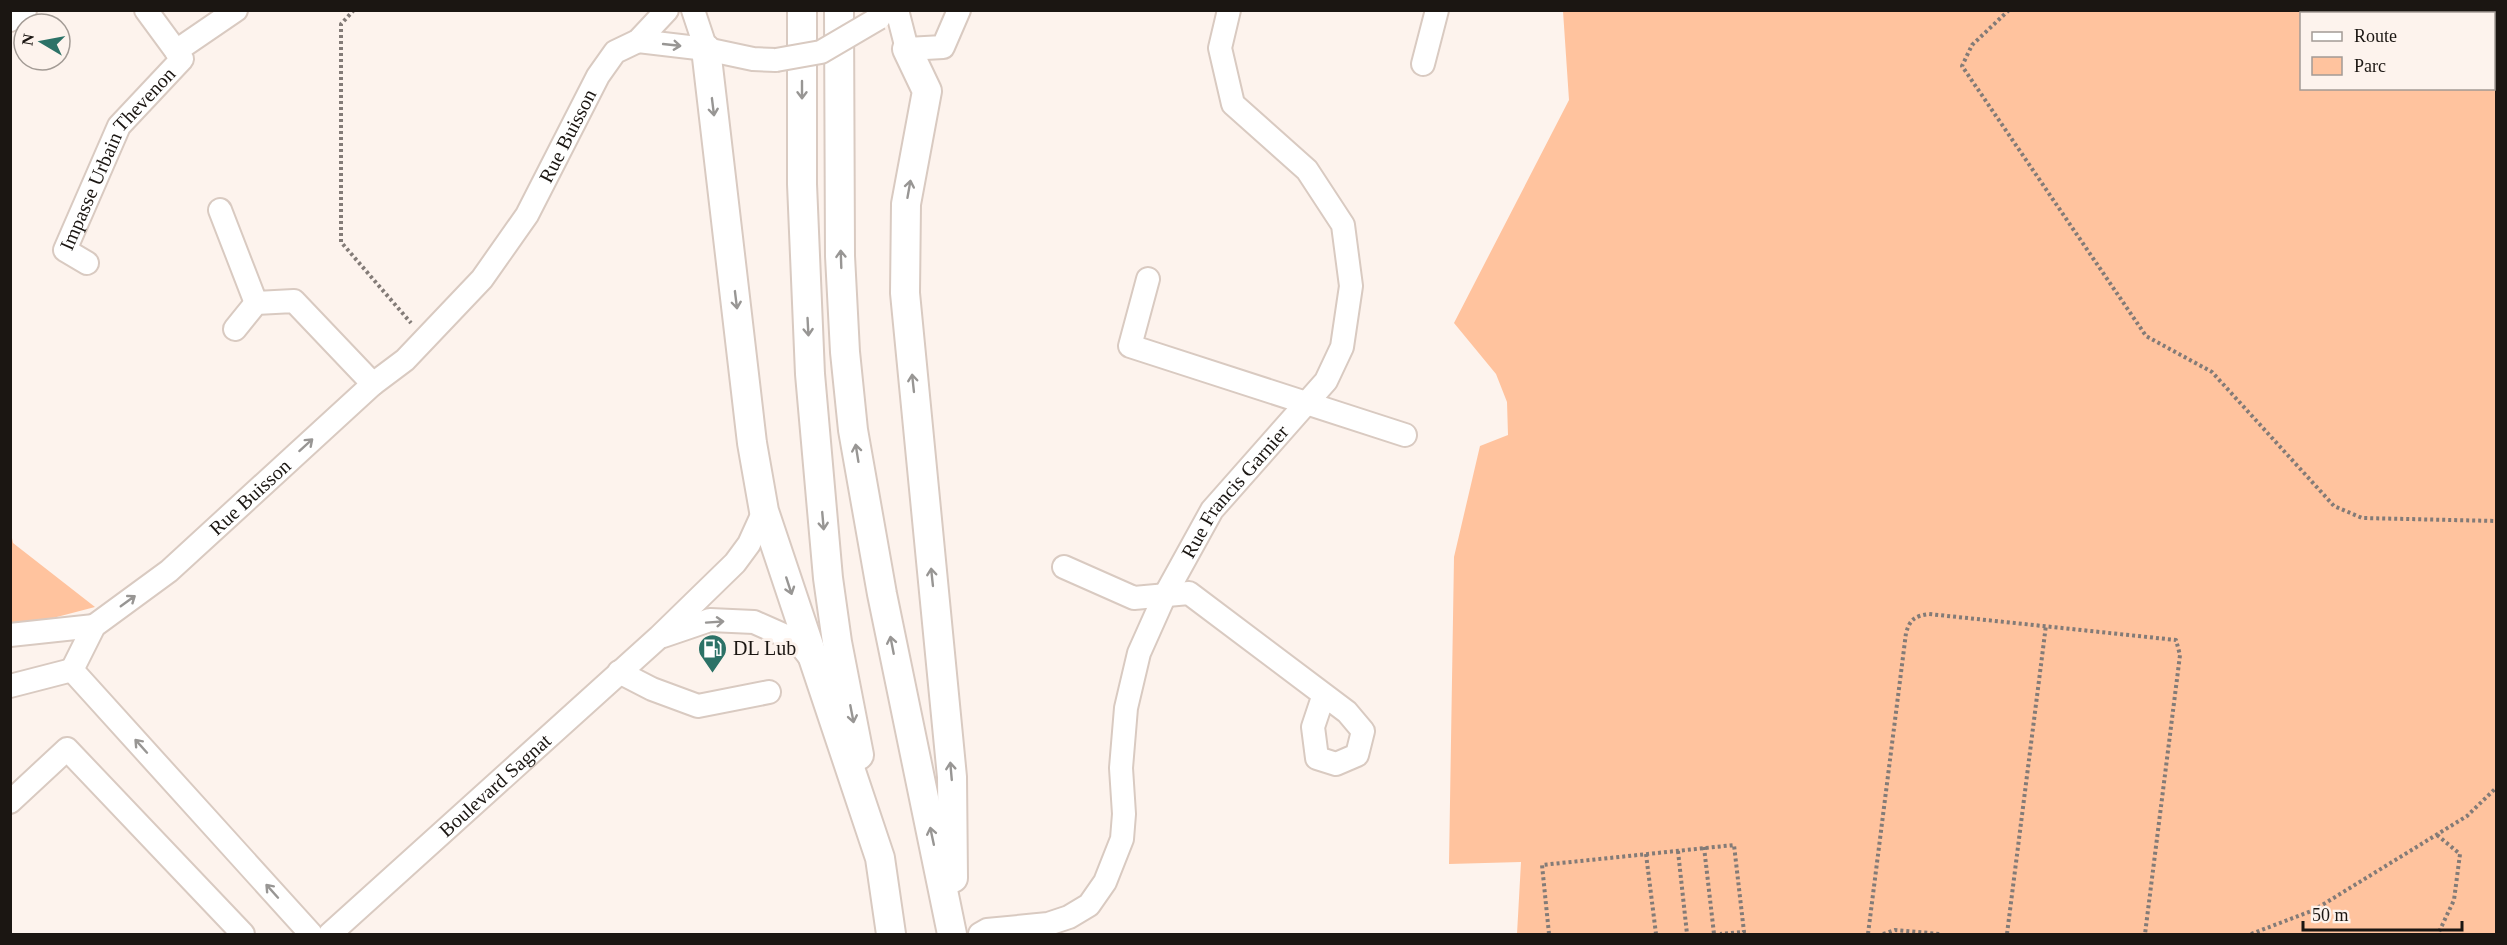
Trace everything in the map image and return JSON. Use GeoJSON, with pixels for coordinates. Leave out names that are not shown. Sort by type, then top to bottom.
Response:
{"type":"FeatureCollection","features":[{"type":"Feature","properties":{"kind":"main road"},"geometry":{"type":"LineString","coordinates":[[802,10],[802,184],[810,374],[828,578],[877,852]]}},
{"type":"Feature","properties":{"kind":"main road"},"geometry":{"type":"LineString","coordinates":[[839,10],[840,256],[845,352],[853,430],[880,584],[953,934]]}},
{"type":"Feature","properties":{"kind":"main road"},"geometry":{"type":"LineString","coordinates":[[706,49],[752,443],[764,511],[877,852],[904,917],[894,931]]}},
{"type":"Feature","properties":{"kind":"main road"},"geometry":{"type":"LineString","coordinates":[[907,49],[927,91],[906,204],[905,293],[952,777],[953,934]]}},
{"type":"Feature","properties":{"kind":"street"},"geometry":{"type":"LineString","coordinates":[[10,20],[25,10]]}},
{"type":"Feature","properties":{"kind":"street","name":"Impasse Urbain Thevenon"},"geometry":{"type":"LineString","coordinates":[[87,263],[65,250],[119,126],[182,59],[146,10]]}},
{"type":"Feature","properties":{"kind":"street","name":"Impasse Urbain Thevenon"},"geometry":{"type":"LineString","coordinates":[[176,51],[236,10]]}},
{"type":"Feature","properties":{"kind":"street","name":"Rue Buisson"},"geometry":{"type":"LineString","coordinates":[[72,670],[94,626],[169,571],[373,384],[405,360],[482,279],[527,214],[598,76],[615,52],[638,41],[667,10]]}},
{"type":"Feature","properties":{"kind":"street"},"geometry":{"type":"LineString","coordinates":[[693,10],[706,49]]}},
{"type":"Feature","properties":{"kind":"street"},"geometry":{"type":"LineString","coordinates":[[638,41],[706,49],[753,59],[776,60],[821,52],[889,13],[907,49],[943,47],[959,10]]}},
{"type":"Feature","properties":{"kind":"street","name":"Rue Francis Garnier"},"geometry":{"type":"LineString","coordinates":[[980,934],[987,930],[1048,924],[1069,916],[1089,905],[1105,882],[1122,839],[1124,814],[1121,768],[1126,708],[1139,653],[1164,597],[1212,510],[1326,381],[1342,347],[1351,286],[1343,225],[1307,170],[1233,104],[1220,48],[1228,10]]}},
{"type":"Feature","properties":{"kind":"street"},"geometry":{"type":"LineString","coordinates":[[1423,64],[1437,10]]}},
{"type":"Feature","properties":{"kind":"street"},"geometry":{"type":"LineString","coordinates":[[220,210],[256,303]]}},
{"type":"Feature","properties":{"kind":"street"},"geometry":{"type":"LineString","coordinates":[[1148,279],[1130,346],[1405,435]]}},
{"type":"Feature","properties":{"kind":"street"},"geometry":{"type":"LineString","coordinates":[[235,329],[256,303],[294,302],[373,384]]}},
{"type":"Feature","properties":{"kind":"street","name":"Boulevard Sagnat"},"geometry":{"type":"LineString","coordinates":[[330,934],[659,637],[735,563],[749,544],[764,511]]}},
{"type":"Feature","properties":{"kind":"street"},"geometry":{"type":"LineString","coordinates":[[1064,567],[1134,598],[1189,593],[1323,697]]}},
{"type":"Feature","properties":{"kind":"street"},"geometry":{"type":"LineString","coordinates":[[659,637],[710,620],[754,622],[797,641],[815,664]]}},
{"type":"Feature","properties":{"kind":"street"},"geometry":{"type":"LineString","coordinates":[[10,635],[94,626]]}},
{"type":"Feature","properties":{"kind":"street"},"geometry":{"type":"LineString","coordinates":[[10,686],[72,670],[311,934]]}},
{"type":"Feature","properties":{"kind":"street"},"geometry":{"type":"LineString","coordinates":[[619,672],[651,689],[698,706],[769,692]]}},
{"type":"Feature","properties":{"kind":"street"},"geometry":{"type":"LineString","coordinates":[[10,802],[67,749],[243,934]]}},
{"type":"Feature","properties":{"kind":"path"},"geometry":{"type":"LineString","coordinates":[[354,10],[341,24],[341,242],[406,315],[414,328]]}},
{"type":"Feature","properties":{"kind":"path"},"geometry":{"type":"LineString","coordinates":[[2009,10],[1972,45],[1962,66],[2146,336],[2212,372],[2334,506],[2362,518],[2496,521]]}},
{"type":"Feature","properties":{"kind":"path"},"geometry":{"type":"LineString","coordinates":[[1868,934],[1910,621],[1918,615],[1929,614],[2176,640],[2180,656],[2145,934]]}},
{"type":"Feature","properties":{"kind":"path"},"geometry":{"type":"LineString","coordinates":[[2007,934],[2046,625]]}},
{"type":"Feature","properties":{"kind":"path"},"geometry":{"type":"LineString","coordinates":[[2251,934],[2314,910],[2467,816],[2496,788]]}},
{"type":"Feature","properties":{"kind":"path"},"geometry":{"type":"LineString","coordinates":[[2437,835],[2460,854],[2454,900],[2438,934]]}},
{"type":"Feature","properties":{"kind":"path"},"geometry":{"type":"LineString","coordinates":[[1549,934],[1542,865],[1734,845],[1744,932],[1720,934]]}},
{"type":"Feature","properties":{"kind":"path"},"geometry":{"type":"LineString","coordinates":[[1704,848],[1714,934]]}},
{"type":"Feature","properties":{"kind":"path"},"geometry":{"type":"LineString","coordinates":[[1678,851],[1687,934]]}},
{"type":"Feature","properties":{"kind":"path"},"geometry":{"type":"LineString","coordinates":[[1646,854],[1656,934]]}},
{"type":"Feature","properties":{"kind":"path"},"geometry":{"type":"LineString","coordinates":[[1883,934],[1895,930],[1940,934]]}},
{"type":"Feature","properties":{"kind":"green space"},"geometry":{"type":"Polygon","coordinates":[[[1563,11],[2496,11],[2496,934],[1517,934],[1521,862],[1449,864],[1454,557],[1480,446],[1508,435],[1507,402],[1496,374],[1454,323],[1569,100],[1563,11]]]}},
{"type":"Feature","properties":{"kind":"green space"},"geometry":{"type":"Polygon","coordinates":[[[10,528],[13,543],[95,607],[11,629],[10,528]]]}},
{"type":"Feature","properties":{"kind":"place","name":"DL Lub"},"geometry":{"type":"Point","coordinates":[712,674]}}]}
